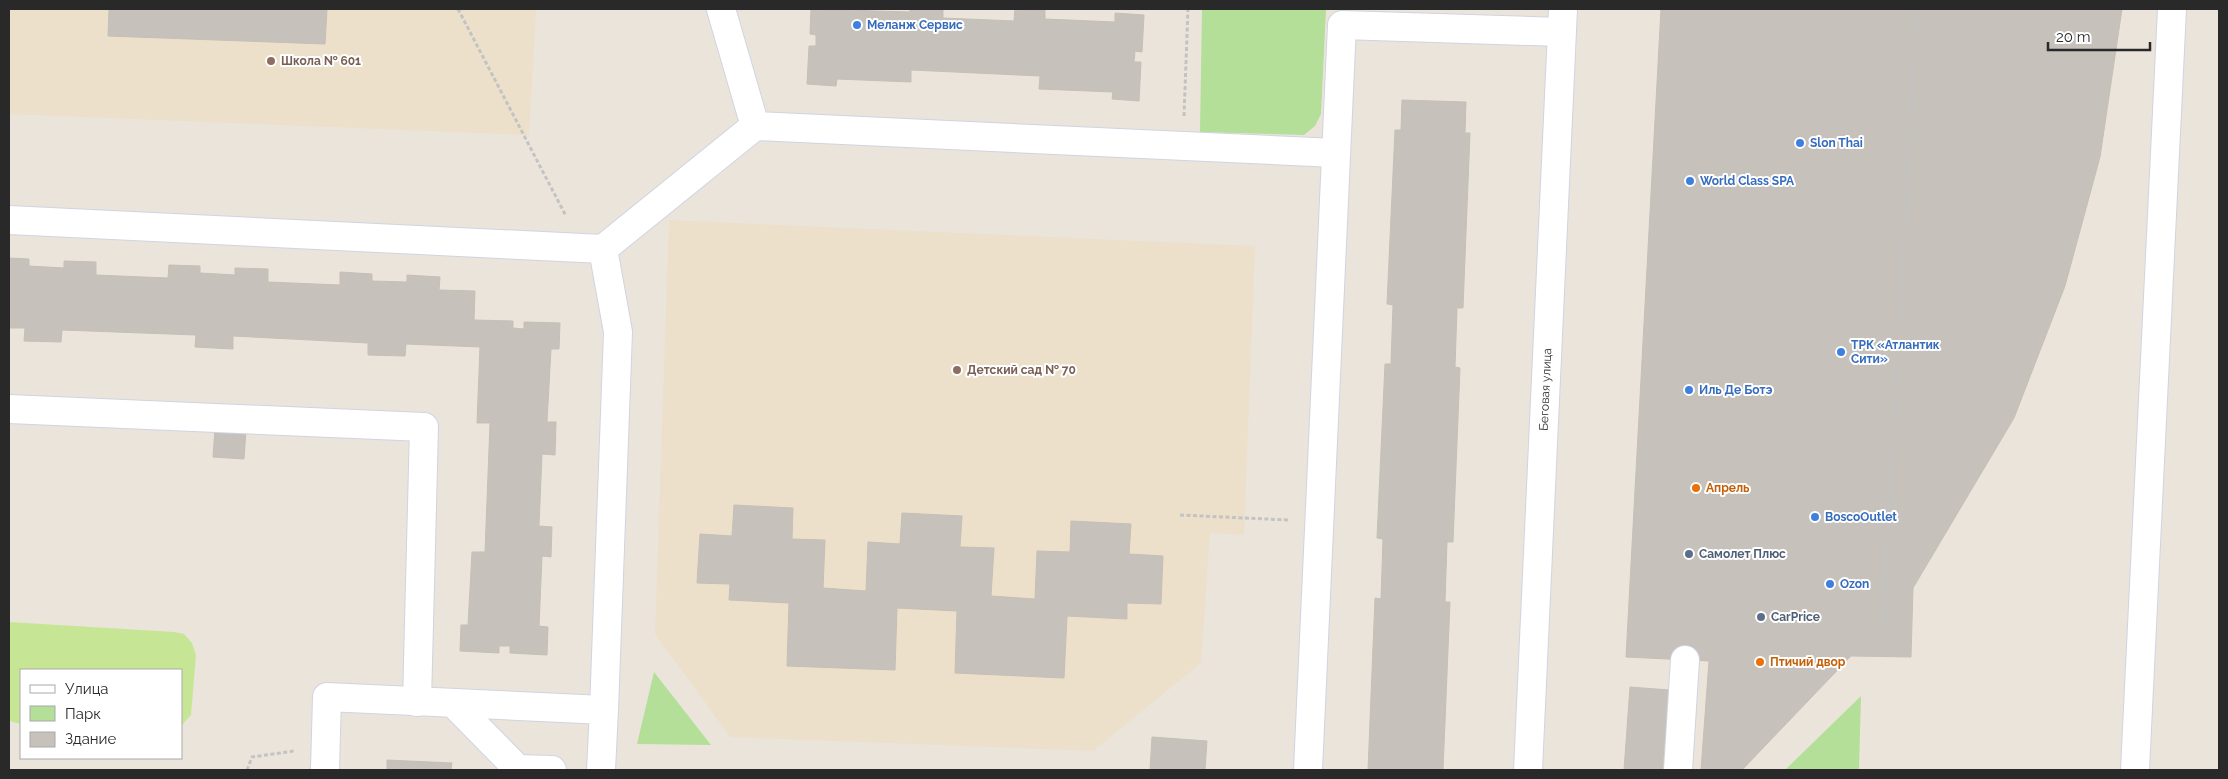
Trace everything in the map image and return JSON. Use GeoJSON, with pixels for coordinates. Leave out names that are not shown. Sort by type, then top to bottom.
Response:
{"type":"FeatureCollection","features":[{"type":"Feature","properties":{"kind":"street"},"geometry":{"type":"LineString","coordinates":[[721,9],[755,126]]}},
{"type":"Feature","properties":{"kind":"street"},"geometry":{"type":"LineString","coordinates":[[2136,770],[2172,9]]}},
{"type":"Feature","properties":{"kind":"street"},"geometry":{"type":"LineString","coordinates":[[1308,770],[1342,17],[1562,21]]}},
{"type":"Feature","properties":{"kind":"street","name":"Беговая улица"},"geometry":{"type":"LineString","coordinates":[[1528,770],[1562,21]]}},
{"type":"Feature","properties":{"kind":"street"},"geometry":{"type":"LineString","coordinates":[[9,220],[593,248],[755,126],[1184,148],[1335,153]]}},
{"type":"Feature","properties":{"kind":"street"},"geometry":{"type":"LineString","coordinates":[[593,248],[618,332],[601,770]]}},
{"type":"Feature","properties":{"kind":"street"},"geometry":{"type":"LineString","coordinates":[[9,409],[424,427],[417,702]]}},
{"type":"Feature","properties":{"kind":"street"},"geometry":{"type":"LineString","coordinates":[[1678,770],[1686,660]]}},
{"type":"Feature","properties":{"kind":"street"},"geometry":{"type":"LineString","coordinates":[[325,760],[327,697],[604,710]]}},
{"type":"Feature","properties":{"kind":"street"},"geometry":{"type":"LineString","coordinates":[[454,704],[518,769],[552,770]]}},
{"type":"Feature","properties":{"kind":"path"},"geometry":{"type":"LineString","coordinates":[[458,9],[593,248]]}},
{"type":"Feature","properties":{"kind":"path"},"geometry":{"type":"LineString","coordinates":[[1184,148],[1188,9]]}},
{"type":"Feature","properties":{"kind":"path"},"geometry":{"type":"LineString","coordinates":[[1882,657],[1916,9]]}},
{"type":"Feature","properties":{"kind":"path"},"geometry":{"type":"LineString","coordinates":[[1180,514],[1319,522]]}},
{"type":"Feature","properties":{"kind":"path"},"geometry":{"type":"LineString","coordinates":[[247,770],[252,757],[294,750],[325,760]]}},
{"type":"Feature","properties":{"kind":"shaded area","name":"Школа № 601"},"geometry":{"type":"Polygon","coordinates":[[[9,9],[536,9],[529,135],[9,114],[9,9]]]}},
{"type":"Feature","properties":{"kind":"shaded area","name":"Детский сад № 70"},"geometry":{"type":"Polygon","coordinates":[[[669,220],[1255,246],[1244,535],[1210,533],[1201,663],[1093,751],[730,737],[655,634],[669,220]]]}},
{"type":"Feature","properties":{"kind":"green space"},"geometry":{"type":"Polygon","coordinates":[[[1202,9],[1326,9],[1321,114],[1315,126],[1304,135],[1200,132],[1202,9]]]}},
{"type":"Feature","properties":{"kind":"green space"},"geometry":{"type":"Polygon","coordinates":[[[9,622],[174,632],[184,634],[192,643],[196,655],[191,715],[182,725],[182,669],[20,669],[20,724],[9,721],[9,622]]]}},
{"type":"Feature","properties":{"kind":"green space"},"geometry":{"type":"Polygon","coordinates":[[[654,672],[711,745],[637,744],[654,672]]]}},
{"type":"Feature","properties":{"kind":"green space"},"geometry":{"type":"Polygon","coordinates":[[[1861,696],[1859,770],[1785,770],[1861,696]]]}},
{"type":"Feature","properties":{"kind":"building"},"geometry":{"type":"Polygon","coordinates":[[[109,9],[327,9],[325,44],[108,36],[109,9]]]}},
{"type":"Feature","properties":{"kind":"building"},"geometry":{"type":"Polygon","coordinates":[[[811,9],[910,12],[910,9],[943,9],[943,18],[1014,21],[1015,9],[1045,10],[1045,19],[1115,22],[1115,13],[1144,15],[1142,52],[1135,51],[1134,62],[1141,62],[1139,101],[1112,99],[1113,92],[1039,89],[1040,76],[911,70],[911,82],[837,79],[836,86],[807,84],[809,46],[816,46],[816,35],[810,34],[811,9]]]}},
{"type":"Feature","properties":{"kind":"building","name":"ТРК «Атлантик Сити»"},"geometry":{"type":"Polygon","coordinates":[[[1661,9],[2122,9],[2100,157],[2065,286],[2014,418],[1913,588],[1911,657],[1851,656],[1742,770],[1701,770],[1709,661],[1626,657],[1661,9]]]}},
{"type":"Feature","properties":{"kind":"building"},"geometry":{"type":"Polygon","coordinates":[[[1402,100],[1466,102],[1465,133],[1470,133],[1463,308],[1457,308],[1455,367],[1460,368],[1453,542],[1447,542],[1445,602],[1450,602],[1443,770],[1368,770],[1375,598],[1381,599],[1383,539],[1377,538],[1385,364],[1391,364],[1393,305],[1387,304],[1395,130],[1401,130],[1402,100]]]}},
{"type":"Feature","properties":{"kind":"building"},"geometry":{"type":"Polygon","coordinates":[[[9,258],[29,259],[29,266],[64,268],[64,261],[96,262],[96,275],[168,278],[169,265],[200,266],[200,273],[235,275],[235,268],[268,269],[268,282],[340,285],[340,272],[372,274],[372,281],[407,282],[407,275],[440,277],[439,290],[475,291],[474,320],[513,321],[513,328],[524,329],[524,322],[560,323],[559,349],[551,349],[547,422],[556,422],[555,455],[542,454],[539,526],[552,527],[551,557],[542,556],[539,626],[548,627],[547,655],[510,653],[510,646],[499,646],[499,653],[460,651],[461,625],[468,625],[472,552],[485,552],[490,423],[477,423],[480,347],[406,344],[405,356],[368,355],[368,343],[233,336],[233,349],[195,347],[196,335],[62,330],[61,342],[24,341],[25,328],[9,328],[9,258]]]}},
{"type":"Feature","properties":{"kind":"building"},"geometry":{"type":"Polygon","coordinates":[[[215,428],[246,430],[244,459],[213,457],[215,428]]]}},
{"type":"Feature","properties":{"kind":"building"},"geometry":{"type":"Polygon","coordinates":[[[734,505],[793,508],[792,539],[825,540],[823,588],[866,591],[868,542],[900,544],[902,513],[962,516],[960,547],[994,548],[991,596],[1035,599],[1037,551],[1070,552],[1071,521],[1131,524],[1129,554],[1163,556],[1161,604],[1127,603],[1127,619],[1067,616],[1064,678],[955,673],[957,611],[897,608],[895,670],[787,666],[789,603],[729,600],[730,584],[697,583],[700,534],[732,536],[734,505]]]}},
{"type":"Feature","properties":{"kind":"building"},"geometry":{"type":"Polygon","coordinates":[[[1630,687],[1669,690],[1663,770],[1624,770],[1630,687]]]}},
{"type":"Feature","properties":{"kind":"building"},"geometry":{"type":"Polygon","coordinates":[[[1152,737],[1207,741],[1205,770],[1150,770],[1152,737]]]}},
{"type":"Feature","properties":{"kind":"building"},"geometry":{"type":"Polygon","coordinates":[[[387,760],[452,763],[451,770],[387,770],[387,760]]]}},
{"type":"Feature","properties":{"kind":"place","name":"Меланж Сервис"},"geometry":{"type":"Point","coordinates":[857,25]}},
{"type":"Feature","properties":{"kind":"place","name":"Школа № 601"},"geometry":{"type":"Point","coordinates":[271,61]}},
{"type":"Feature","properties":{"kind":"place","name":"Slon Thai"},"geometry":{"type":"Point","coordinates":[1800,143]}},
{"type":"Feature","properties":{"kind":"place","name":"World Class SPA"},"geometry":{"type":"Point","coordinates":[1690,181]}},
{"type":"Feature","properties":{"kind":"place","name":"ТРК «Атлантик Сити»"},"geometry":{"type":"Point","coordinates":[1841,352]}},
{"type":"Feature","properties":{"kind":"place","name":"Детский сад № 70"},"geometry":{"type":"Point","coordinates":[957,370]}},
{"type":"Feature","properties":{"kind":"place","name":"Иль Де Ботэ"},"geometry":{"type":"Point","coordinates":[1689,390]}},
{"type":"Feature","properties":{"kind":"place","name":"Апрель"},"geometry":{"type":"Point","coordinates":[1696,488]}},
{"type":"Feature","properties":{"kind":"place","name":"BoscoOutlet"},"geometry":{"type":"Point","coordinates":[1815,517]}},
{"type":"Feature","properties":{"kind":"place","name":"Самолет Плюс"},"geometry":{"type":"Point","coordinates":[1689,554]}},
{"type":"Feature","properties":{"kind":"place","name":"Ozon"},"geometry":{"type":"Point","coordinates":[1830,584]}},
{"type":"Feature","properties":{"kind":"place","name":"CarPrice"},"geometry":{"type":"Point","coordinates":[1761,617]}},
{"type":"Feature","properties":{"kind":"place","name":"Птичий двор"},"geometry":{"type":"Point","coordinates":[1760,662]}}]}
